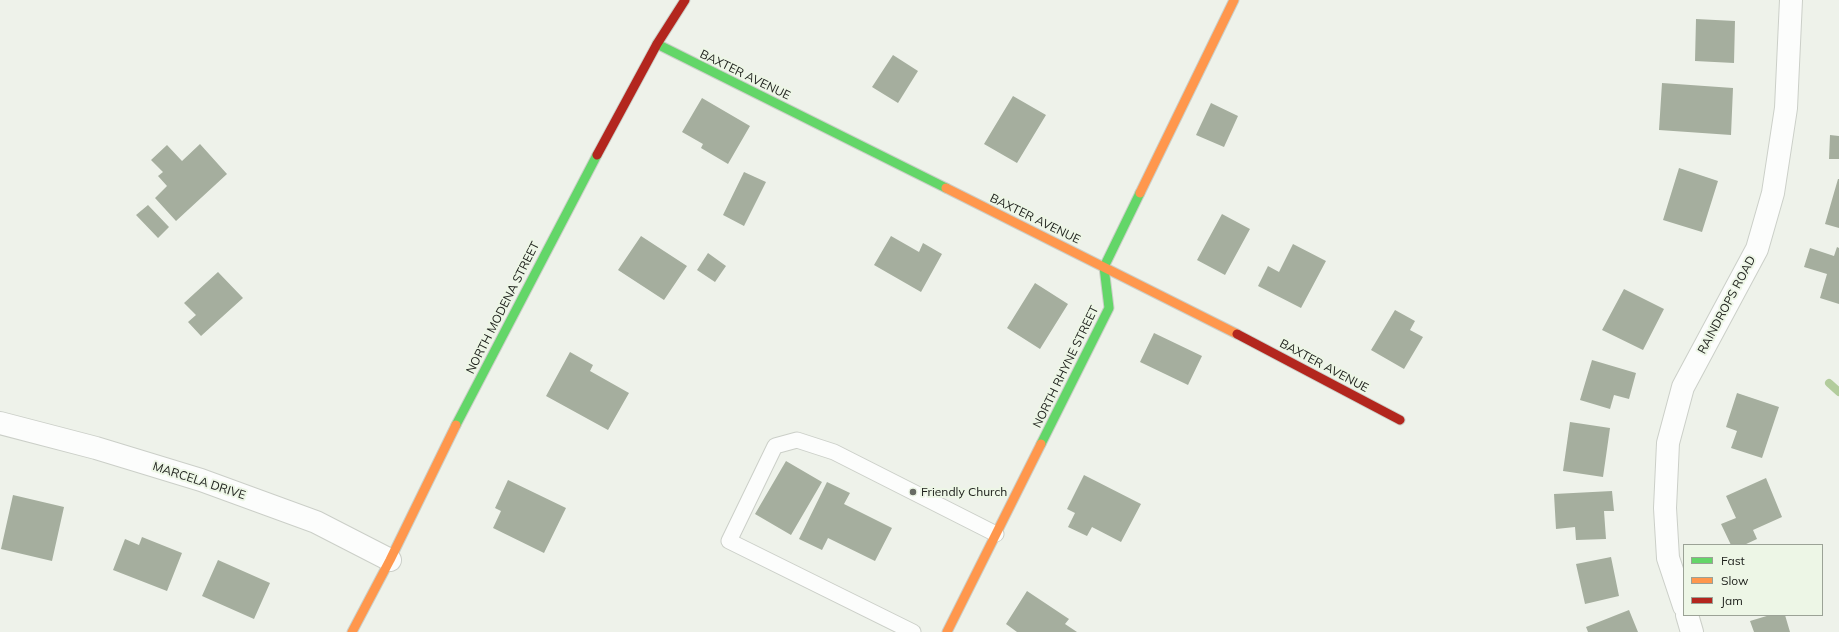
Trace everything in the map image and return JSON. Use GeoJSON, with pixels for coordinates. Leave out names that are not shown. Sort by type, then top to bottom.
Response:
{"type":"FeatureCollection","features":[{"type":"Feature","properties":{"kind":"street","name":"NORTH MODENA STREET"},"geometry":{"type":"LineString","coordinates":[[352,632],[390,560],[430,476],[569,205],[657,44],[685,0]]}},
{"type":"Feature","properties":{"kind":"street"},"geometry":{"type":"LineString","coordinates":[[1104,267],[1234,0]]}},
{"type":"Feature","properties":{"kind":"street","name":"RAINDROPS ROAD"},"geometry":{"type":"LineString","coordinates":[[1683,603],[1668,558],[1665,508],[1668,443],[1683,387],[1757,249],[1773,193],[1786,108],[1791,0]]}},
{"type":"Feature","properties":{"kind":"street","name":"BAXTER AVENUE"},"geometry":{"type":"LineString","coordinates":[[657,44],[1269,350],[1400,420]]}},
{"type":"Feature","properties":{"kind":"street","name":"NORTH RHYNE STREET"},"geometry":{"type":"LineString","coordinates":[[947,632],[1109,308],[1104,267]]}},
{"type":"Feature","properties":{"kind":"street","name":"MARCELA DRIVE"},"geometry":{"type":"LineString","coordinates":[[0,423],[96,448],[201,480],[316,522],[390,560]]}},
{"type":"Feature","properties":{"kind":"street"},"geometry":{"type":"LineString","coordinates":[[1687,616],[1692,632]]}},
{"type":"Feature","properties":{"kind":"lane"},"geometry":{"type":"LineString","coordinates":[[913,632],[729,541],[775,446],[797,440],[834,452],[996,534]]}},
{"type":"Feature","properties":{"kind":"building"},"geometry":{"type":"Polygon","coordinates":[[[1696,19],[1735,21],[1734,63],[1695,61],[1696,19]]]}},
{"type":"Feature","properties":{"kind":"building"},"geometry":{"type":"Polygon","coordinates":[[[893,55],[918,71],[898,103],[872,87],[893,55]]]}},
{"type":"Feature","properties":{"kind":"building"},"geometry":{"type":"Polygon","coordinates":[[[1662,83],[1733,88],[1731,135],[1659,130],[1662,83]]]}},
{"type":"Feature","properties":{"kind":"building"},"geometry":{"type":"Polygon","coordinates":[[[1013,96],[1046,115],[1017,163],[984,144],[1013,96]]]}},
{"type":"Feature","properties":{"kind":"building"},"geometry":{"type":"Polygon","coordinates":[[[702,98],[750,126],[728,164],[701,148],[703,144],[682,132],[702,98]]]}},
{"type":"Feature","properties":{"kind":"building"},"geometry":{"type":"Polygon","coordinates":[[[1211,103],[1238,116],[1224,147],[1196,135],[1211,103]]]}},
{"type":"Feature","properties":{"kind":"building"},"geometry":{"type":"Polygon","coordinates":[[[1830,135],[1839,136],[1839,159],[1829,159],[1830,135]]]}},
{"type":"Feature","properties":{"kind":"building"},"geometry":{"type":"Polygon","coordinates":[[[200,144],[227,174],[176,221],[155,198],[167,186],[158,176],[163,172],[151,160],[167,145],[182,161],[200,144]]]}},
{"type":"Feature","properties":{"kind":"building"},"geometry":{"type":"Polygon","coordinates":[[[1679,168],[1718,181],[1702,232],[1663,220],[1679,168]]]}},
{"type":"Feature","properties":{"kind":"building"},"geometry":{"type":"Polygon","coordinates":[[[744,172],[766,182],[744,226],[723,215],[744,172]]]}},
{"type":"Feature","properties":{"kind":"building"},"geometry":{"type":"Polygon","coordinates":[[[1839,179],[1839,228],[1825,224],[1839,179]]]}},
{"type":"Feature","properties":{"kind":"building"},"geometry":{"type":"Polygon","coordinates":[[[148,205],[169,227],[158,238],[136,215],[148,205]]]}},
{"type":"Feature","properties":{"kind":"building"},"geometry":{"type":"Polygon","coordinates":[[[1222,214],[1250,229],[1225,275],[1197,260],[1222,214]]]}},
{"type":"Feature","properties":{"kind":"building"},"geometry":{"type":"Polygon","coordinates":[[[641,236],[687,266],[664,300],[618,270],[641,236]]]}},
{"type":"Feature","properties":{"kind":"building"},"geometry":{"type":"Polygon","coordinates":[[[891,236],[919,252],[923,243],[942,254],[921,292],[874,265],[891,236]]]}},
{"type":"Feature","properties":{"kind":"building"},"geometry":{"type":"Polygon","coordinates":[[[1293,244],[1326,261],[1301,308],[1258,286],[1268,266],[1279,272],[1293,244]]]}},
{"type":"Feature","properties":{"kind":"building"},"geometry":{"type":"Polygon","coordinates":[[[1837,247],[1839,248],[1839,304],[1820,298],[1827,274],[1804,267],[1810,248],[1834,256],[1837,247]]]}},
{"type":"Feature","properties":{"kind":"building"},"geometry":{"type":"Polygon","coordinates":[[[708,253],[726,266],[715,282],[697,270],[708,253]]]}},
{"type":"Feature","properties":{"kind":"building"},"geometry":{"type":"Polygon","coordinates":[[[218,272],[243,298],[201,336],[188,322],[196,315],[184,303],[218,272]]]}},
{"type":"Feature","properties":{"kind":"building"},"geometry":{"type":"Polygon","coordinates":[[[1035,283],[1068,304],[1040,349],[1007,328],[1035,283]]]}},
{"type":"Feature","properties":{"kind":"building"},"geometry":{"type":"Polygon","coordinates":[[[1624,289],[1664,309],[1643,350],[1602,330],[1624,289]]]}},
{"type":"Feature","properties":{"kind":"building"},"geometry":{"type":"Polygon","coordinates":[[[1395,310],[1415,321],[1410,330],[1423,337],[1404,369],[1371,350],[1395,310]]]}},
{"type":"Feature","properties":{"kind":"building"},"geometry":{"type":"Polygon","coordinates":[[[1154,333],[1202,356],[1188,385],[1140,362],[1154,333]]]}},
{"type":"Feature","properties":{"kind":"building"},"geometry":{"type":"Polygon","coordinates":[[[570,352],[593,365],[590,371],[629,393],[608,430],[546,396],[570,352]]]}},
{"type":"Feature","properties":{"kind":"building"},"geometry":{"type":"Polygon","coordinates":[[[1592,360],[1636,373],[1629,399],[1614,395],[1610,409],[1580,400],[1592,360]]]}},
{"type":"Feature","properties":{"kind":"building"},"geometry":{"type":"Polygon","coordinates":[[[1737,393],[1779,407],[1762,458],[1731,448],[1737,431],[1726,427],[1737,393]]]}},
{"type":"Feature","properties":{"kind":"building"},"geometry":{"type":"Polygon","coordinates":[[[1570,422],[1610,428],[1603,477],[1563,471],[1570,422]]]}},
{"type":"Feature","properties":{"kind":"building"},"geometry":{"type":"Polygon","coordinates":[[[786,461],[822,482],[791,535],[755,514],[786,461]]]}},
{"type":"Feature","properties":{"kind":"building"},"geometry":{"type":"Polygon","coordinates":[[[1084,475],[1141,504],[1121,542],[1092,527],[1087,536],[1068,527],[1075,513],[1067,509],[1084,475]]]}},
{"type":"Feature","properties":{"kind":"building"},"geometry":{"type":"Polygon","coordinates":[[[1766,478],[1782,517],[1753,530],[1757,539],[1746,544],[1731,544],[1721,524],[1736,518],[1726,496],[1766,478]]]}},
{"type":"Feature","properties":{"kind":"building"},"geometry":{"type":"Polygon","coordinates":[[[508,480],[566,508],[544,553],[493,528],[501,511],[495,508],[508,480]]]}},
{"type":"Feature","properties":{"kind":"building"},"geometry":{"type":"Polygon","coordinates":[[[827,482],[850,493],[844,504],[892,528],[875,561],[828,538],[822,550],[799,539],[827,482]]]}},
{"type":"Feature","properties":{"kind":"building"},"geometry":{"type":"Polygon","coordinates":[[[1612,491],[1614,511],[1604,511],[1606,539],[1576,540],[1575,527],[1556,529],[1554,494],[1612,491]]]}},
{"type":"Feature","properties":{"kind":"building"},"geometry":{"type":"Polygon","coordinates":[[[13,495],[64,507],[52,561],[1,549],[13,495]]]}},
{"type":"Feature","properties":{"kind":"building"},"geometry":{"type":"Polygon","coordinates":[[[142,537],[182,553],[167,591],[113,570],[125,539],[139,545],[142,537]]]}},
{"type":"Feature","properties":{"kind":"building"},"geometry":{"type":"Polygon","coordinates":[[[1611,557],[1619,596],[1585,604],[1576,564],[1611,557]]]}},
{"type":"Feature","properties":{"kind":"building"},"geometry":{"type":"Polygon","coordinates":[[[218,560],[270,583],[254,619],[202,596],[218,560]]]}},
{"type":"Feature","properties":{"kind":"building"},"geometry":{"type":"Polygon","coordinates":[[[1027,591],[1069,619],[1065,624],[1077,632],[1017,632],[1006,624],[1027,591]]]}},
{"type":"Feature","properties":{"kind":"building"},"geometry":{"type":"Polygon","coordinates":[[[1629,610],[1638,632],[1588,632],[1586,627],[1629,610]]]}},
{"type":"Feature","properties":{"kind":"building"},"geometry":{"type":"Polygon","coordinates":[[[1767,616],[1785,616],[1790,632],[1754,632],[1750,621],[1767,616]]]}},
{"type":"Feature","properties":{"kind":"waterway"},"geometry":{"type":"LineString","coordinates":[[1829,383],[1839,392]]}},
{"type":"Feature","properties":{"kind":"traffic: fast"},"geometry":{"type":"LineString","coordinates":[[657,44],[946,188]]}},
{"type":"Feature","properties":{"kind":"traffic: fast"},"geometry":{"type":"LineString","coordinates":[[456,425],[597,155]]}},
{"type":"Feature","properties":{"kind":"traffic: fast"},"geometry":{"type":"LineString","coordinates":[[1041,444],[1109,308],[1104,267],[1140,193]]}},
{"type":"Feature","properties":{"kind":"traffic: slow"},"geometry":{"type":"LineString","coordinates":[[1140,193],[1234,0]]}},
{"type":"Feature","properties":{"kind":"traffic: slow"},"geometry":{"type":"LineString","coordinates":[[946,188],[1237,334]]}},
{"type":"Feature","properties":{"kind":"traffic: slow"},"geometry":{"type":"LineString","coordinates":[[352,632],[390,560],[456,425]]}},
{"type":"Feature","properties":{"kind":"traffic: slow"},"geometry":{"type":"LineString","coordinates":[[947,632],[1041,444]]}},
{"type":"Feature","properties":{"kind":"traffic: jam"},"geometry":{"type":"LineString","coordinates":[[597,155],[657,44],[685,0]]}},
{"type":"Feature","properties":{"kind":"traffic: jam"},"geometry":{"type":"LineString","coordinates":[[1237,334],[1400,420]]}},
{"type":"Feature","properties":{"kind":"place","name":"Friendly Church"},"geometry":{"type":"Point","coordinates":[913,492]}}]}
